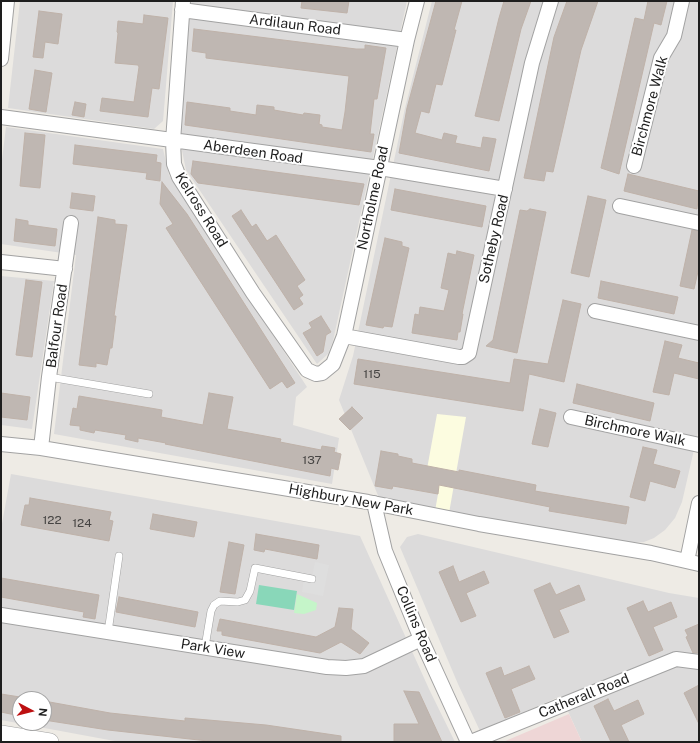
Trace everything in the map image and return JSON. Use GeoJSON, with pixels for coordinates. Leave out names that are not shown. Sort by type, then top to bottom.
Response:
{"type":"FeatureCollection","features":[{"type":"Feature","properties":{"kind":"street"},"geometry":{"type":"LineString","coordinates":[[1,59],[8,1]]}},
{"type":"Feature","properties":{"kind":"street","name":"Northolme Road"},"geometry":{"type":"LineString","coordinates":[[307,370],[316,374],[322,373],[333,364],[344,336],[407,40],[417,1]]}},
{"type":"Feature","properties":{"kind":"street","name":"Sotheby Road"},"geometry":{"type":"LineString","coordinates":[[344,336],[459,357],[467,356],[470,349],[532,63],[550,1]]}},
{"type":"Feature","properties":{"kind":"street","name":"Birchmore Walk"},"geometry":{"type":"LineString","coordinates":[[634,166],[661,58],[674,36],[682,1]]}},
{"type":"Feature","properties":{"kind":"street","name":"Ardilaun Road"},"geometry":{"type":"LineString","coordinates":[[183,6],[407,40]]}},
{"type":"Feature","properties":{"kind":"street","name":"Kelross Road"},"geometry":{"type":"LineString","coordinates":[[183,6],[173,141],[174,164],[179,177],[253,293],[307,370]]}},
{"type":"Feature","properties":{"kind":"street","name":"Aberdeen Road"},"geometry":{"type":"LineString","coordinates":[[1,117],[380,168],[505,189]]}},
{"type":"Feature","properties":{"kind":"street"},"geometry":{"type":"LineString","coordinates":[[620,206],[699,223]]}},
{"type":"Feature","properties":{"kind":"street"},"geometry":{"type":"LineString","coordinates":[[65,269],[71,223]]}},
{"type":"Feature","properties":{"kind":"street","name":"Balfour Road"},"geometry":{"type":"LineString","coordinates":[[1,262],[65,269],[49,377],[41,448]]}},
{"type":"Feature","properties":{"kind":"street"},"geometry":{"type":"LineString","coordinates":[[595,311],[699,332]]}},
{"type":"Feature","properties":{"kind":"street","name":"Birchmore Walk"},"geometry":{"type":"LineString","coordinates":[[571,417],[699,445]]}},
{"type":"Feature","properties":{"kind":"street","name":"Highbury New Park"},"geometry":{"type":"LineString","coordinates":[[2,449],[41,448],[374,503],[693,563]]}},
{"type":"Feature","properties":{"kind":"street","name":"Collins Road"},"geometry":{"type":"LineString","coordinates":[[374,503],[385,551],[421,639],[468,742]]}},
{"type":"Feature","properties":{"kind":"street"},"geometry":{"type":"LineString","coordinates":[[693,563],[699,503]]}},
{"type":"Feature","properties":{"kind":"street","name":"Park View"},"geometry":{"type":"LineString","coordinates":[[1,615],[327,667],[346,668],[364,666],[421,639]]}},
{"type":"Feature","properties":{"kind":"street","name":"Catherall Road"},"geometry":{"type":"LineString","coordinates":[[471,742],[676,659],[699,662]]}},
{"type":"Feature","properties":{"kind":"street"},"geometry":{"type":"LineString","coordinates":[[1,734],[50,742]]}},
{"type":"Feature","properties":{"kind":"lane"},"geometry":{"type":"LineString","coordinates":[[49,377],[148,394]]}},
{"type":"Feature","properties":{"kind":"lane"},"geometry":{"type":"LineString","coordinates":[[108,632],[119,556]]}},
{"type":"Feature","properties":{"kind":"lane"},"geometry":{"type":"LineString","coordinates":[[205,647],[211,611],[214,605],[222,600],[238,602],[245,600],[249,596],[255,568],[312,579]]}},
{"type":"Feature","properties":{"kind":"shaded area"},"geometry":{"type":"Polygon","coordinates":[[[20,1],[173,1],[163,121],[154,129],[8,108],[20,1]]]}},
{"type":"Feature","properties":{"kind":"shaded area"},"geometry":{"type":"Polygon","coordinates":[[[189,1],[407,1],[333,341],[328,354],[317,364],[186,170],[179,136],[189,1]]]}},
{"type":"Feature","properties":{"kind":"shaded area"},"geometry":{"type":"Polygon","coordinates":[[[432,1],[699,1],[699,428],[682,502],[675,518],[665,530],[654,538],[644,542],[619,544],[379,498],[339,400],[353,356],[405,108],[432,1]]]}},
{"type":"Feature","properties":{"kind":"shaded area"},"geometry":{"type":"Polygon","coordinates":[[[6,127],[163,149],[169,175],[307,387],[296,397],[293,425],[339,438],[332,484],[54,434],[76,255],[1,244],[1,168],[6,127]]]}},
{"type":"Feature","properties":{"kind":"shaded area"},"geometry":{"type":"Polygon","coordinates":[[[1,276],[54,281],[32,429],[1,425],[1,276]]]}},
{"type":"Feature","properties":{"kind":"shaded area"},"geometry":{"type":"Polygon","coordinates":[[[437,414],[466,417],[449,513],[435,511],[438,494],[423,491],[437,414]]]}},
{"type":"Feature","properties":{"kind":"shaded area"},"geometry":{"type":"Polygon","coordinates":[[[11,474],[360,536],[429,689],[455,742],[120,742],[52,729],[52,691],[12,691],[12,722],[1,720],[1,529],[11,474]]]}},
{"type":"Feature","properties":{"kind":"shaded area"},"geometry":{"type":"Polygon","coordinates":[[[418,534],[669,593],[699,598],[699,742],[582,742],[561,696],[480,731],[458,684],[400,547],[407,537],[418,534]]]}},
{"type":"Feature","properties":{"kind":"shaded area"},"geometry":{"type":"Polygon","coordinates":[[[315,562],[329,565],[323,596],[302,592],[304,577],[312,578],[315,562]]]}},
{"type":"Feature","properties":{"kind":"shaded area"},"geometry":{"type":"Polygon","coordinates":[[[569,714],[582,742],[503,742],[569,714]]]}},
{"type":"Feature","properties":{"kind":"green space"},"geometry":{"type":"Polygon","coordinates":[[[259,585],[297,591],[294,610],[256,604],[259,585]]]}},
{"type":"Feature","properties":{"kind":"green space"},"geometry":{"type":"Polygon","coordinates":[[[297,594],[317,603],[316,610],[304,614],[294,613],[297,594]]]}},
{"type":"Feature","properties":{"kind":"building"},"geometry":{"type":"Polygon","coordinates":[[[302,1],[349,1],[347,13],[301,8],[302,1]]]}},
{"type":"Feature","properties":{"kind":"building"},"geometry":{"type":"Polygon","coordinates":[[[436,1],[462,1],[442,85],[436,84],[429,113],[421,111],[415,133],[442,140],[444,133],[457,136],[455,143],[481,148],[483,137],[496,139],[489,171],[399,153],[407,108],[436,1]]]}},
{"type":"Feature","properties":{"kind":"building"},"geometry":{"type":"Polygon","coordinates":[[[504,1],[531,1],[521,29],[499,121],[475,116],[504,1]]]}},
{"type":"Feature","properties":{"kind":"building"},"geometry":{"type":"Polygon","coordinates":[[[567,1],[598,1],[581,50],[553,172],[546,171],[544,181],[524,178],[554,37],[567,1]]]}},
{"type":"Feature","properties":{"kind":"building"},"geometry":{"type":"Polygon","coordinates":[[[648,1],[667,1],[661,25],[654,23],[619,174],[601,168],[635,18],[644,20],[648,1]]]}},
{"type":"Feature","properties":{"kind":"building"},"geometry":{"type":"Polygon","coordinates":[[[39,11],[62,14],[58,44],[45,42],[43,58],[33,57],[39,11]]]}},
{"type":"Feature","properties":{"kind":"building"},"geometry":{"type":"Polygon","coordinates":[[[144,15],[168,18],[159,89],[152,88],[148,117],[100,111],[102,98],[134,102],[139,67],[138,65],[115,63],[118,21],[143,24],[144,15]]]}},
{"type":"Feature","properties":{"kind":"building"},"geometry":{"type":"Polygon","coordinates":[[[194,29],[356,49],[365,49],[365,45],[386,48],[377,99],[374,99],[370,134],[374,134],[371,152],[185,125],[187,102],[230,108],[230,111],[256,115],[257,105],[274,107],[274,110],[303,115],[304,113],[320,115],[319,124],[322,125],[322,127],[342,130],[349,76],[206,58],[206,53],[192,51],[194,29]]]}},
{"type":"Feature","properties":{"kind":"building"},"geometry":{"type":"Polygon","coordinates":[[[35,70],[52,73],[46,112],[29,109],[35,70]]]}},
{"type":"Feature","properties":{"kind":"building"},"geometry":{"type":"Polygon","coordinates":[[[75,102],[86,104],[84,117],[72,115],[75,102]]]}},
{"type":"Feature","properties":{"kind":"building"},"geometry":{"type":"Polygon","coordinates":[[[25,133],[45,135],[40,188],[20,186],[25,133]]]}},
{"type":"Feature","properties":{"kind":"building"},"geometry":{"type":"Polygon","coordinates":[[[75,145],[157,155],[156,162],[161,163],[160,181],[146,179],[147,173],[73,164],[75,145]]]}},
{"type":"Feature","properties":{"kind":"building"},"geometry":{"type":"Polygon","coordinates":[[[193,161],[364,184],[359,205],[198,183],[191,174],[193,161]]]}},
{"type":"Feature","properties":{"kind":"building"},"geometry":{"type":"Polygon","coordinates":[[[628,174],[699,191],[697,209],[624,191],[628,174]]]}},
{"type":"Feature","properties":{"kind":"building"},"geometry":{"type":"Polygon","coordinates":[[[162,182],[187,214],[295,383],[287,388],[282,381],[270,389],[166,228],[173,224],[160,204],[162,182]]]}},
{"type":"Feature","properties":{"kind":"building"},"geometry":{"type":"Polygon","coordinates":[[[395,189],[486,206],[482,227],[391,210],[395,189]]]}},
{"type":"Feature","properties":{"kind":"building"},"geometry":{"type":"Polygon","coordinates":[[[72,193],[95,196],[93,211],[70,208],[72,193]]]}},
{"type":"Feature","properties":{"kind":"building"},"geometry":{"type":"Polygon","coordinates":[[[588,196],[606,200],[589,277],[571,273],[588,196]]]}},
{"type":"Feature","properties":{"kind":"building"},"geometry":{"type":"Polygon","coordinates":[[[530,209],[546,212],[517,353],[486,346],[493,340],[520,210],[527,211],[530,209]]]}},
{"type":"Feature","properties":{"kind":"building"},"geometry":{"type":"Polygon","coordinates":[[[241,210],[252,227],[256,224],[267,241],[276,235],[305,280],[297,286],[303,295],[299,298],[303,304],[294,310],[232,216],[241,210]]]}},
{"type":"Feature","properties":{"kind":"building"},"geometry":{"type":"Polygon","coordinates":[[[98,217],[115,220],[115,224],[127,225],[114,316],[116,316],[112,348],[110,348],[107,365],[96,363],[96,367],[79,365],[98,217]]]}},
{"type":"Feature","properties":{"kind":"building"},"geometry":{"type":"Polygon","coordinates":[[[16,219],[28,221],[28,225],[57,229],[55,246],[14,241],[16,219]]]}},
{"type":"Feature","properties":{"kind":"building"},"geometry":{"type":"Polygon","coordinates":[[[692,230],[699,231],[699,267],[694,289],[680,286],[692,230]]]}},
{"type":"Feature","properties":{"kind":"building"},"geometry":{"type":"Polygon","coordinates":[[[385,238],[402,242],[402,246],[409,248],[392,327],[384,326],[383,328],[366,325],[385,238]]]}},
{"type":"Feature","properties":{"kind":"building"},"geometry":{"type":"Polygon","coordinates":[[[457,251],[474,255],[462,314],[460,332],[458,332],[457,340],[412,333],[415,314],[419,315],[420,307],[444,311],[449,290],[441,288],[448,253],[456,255],[457,251]]]}},
{"type":"Feature","properties":{"kind":"building"},"geometry":{"type":"Polygon","coordinates":[[[26,280],[42,282],[32,357],[16,355],[26,280]]]}},
{"type":"Feature","properties":{"kind":"building"},"geometry":{"type":"Polygon","coordinates":[[[601,281],[678,297],[674,314],[598,298],[601,281]]]}},
{"type":"Feature","properties":{"kind":"building"},"geometry":{"type":"Polygon","coordinates":[[[563,300],[581,304],[564,382],[529,374],[523,411],[354,384],[358,359],[510,383],[514,359],[548,364],[563,300]]]}},
{"type":"Feature","properties":{"kind":"building"},"geometry":{"type":"Polygon","coordinates":[[[321,316],[331,332],[326,335],[323,352],[317,356],[303,333],[312,328],[309,323],[321,316]]]}},
{"type":"Feature","properties":{"kind":"building"},"geometry":{"type":"Polygon","coordinates":[[[665,341],[682,345],[678,358],[699,363],[699,379],[674,373],[669,395],[653,392],[665,341]]]}},
{"type":"Feature","properties":{"kind":"building"},"geometry":{"type":"Polygon","coordinates":[[[577,384],[654,403],[650,421],[573,403],[577,384]]]}},
{"type":"Feature","properties":{"kind":"building"},"geometry":{"type":"Polygon","coordinates":[[[1,393],[30,397],[27,420],[1,417],[1,393]]]}},
{"type":"Feature","properties":{"kind":"building"},"geometry":{"type":"Polygon","coordinates":[[[209,393],[233,397],[227,429],[281,439],[280,442],[321,450],[322,446],[335,448],[334,452],[341,454],[338,470],[331,468],[330,476],[138,438],[138,442],[125,439],[126,435],[95,430],[94,433],[80,430],[80,426],[70,425],[73,408],[77,409],[79,396],[162,410],[161,417],[203,425],[209,393]]]}},
{"type":"Feature","properties":{"kind":"building"},"geometry":{"type":"Polygon","coordinates":[[[352,407],[363,418],[350,430],[339,419],[352,407]]]}},
{"type":"Feature","properties":{"kind":"building"},"geometry":{"type":"Polygon","coordinates":[[[540,409],[556,413],[548,447],[532,444],[540,409]]]}},
{"type":"Feature","properties":{"kind":"building"},"geometry":{"type":"Polygon","coordinates":[[[643,447],[657,450],[653,464],[680,471],[675,488],[650,481],[645,501],[630,497],[643,447]]]}},
{"type":"Feature","properties":{"kind":"building"},"geometry":{"type":"Polygon","coordinates":[[[381,451],[398,454],[398,456],[412,459],[412,463],[459,472],[459,470],[536,485],[535,491],[629,507],[626,524],[549,511],[550,507],[439,485],[438,494],[393,486],[392,489],[375,486],[381,451]]]}},
{"type":"Feature","properties":{"kind":"building"},"geometry":{"type":"Polygon","coordinates":[[[30,498],[111,512],[109,520],[113,521],[109,541],[21,525],[25,505],[29,505],[30,498]]]}},
{"type":"Feature","properties":{"kind":"building"},"geometry":{"type":"Polygon","coordinates":[[[153,514],[197,522],[194,537],[150,529],[153,514]]]}},
{"type":"Feature","properties":{"kind":"building"},"geometry":{"type":"Polygon","coordinates":[[[256,534],[319,545],[317,559],[265,549],[264,552],[254,550],[256,534]]]}},
{"type":"Feature","properties":{"kind":"building"},"geometry":{"type":"Polygon","coordinates":[[[229,542],[244,545],[235,594],[220,592],[229,542]]]}},
{"type":"Feature","properties":{"kind":"building"},"geometry":{"type":"Polygon","coordinates":[[[453,566],[459,582],[484,571],[489,583],[466,593],[476,616],[461,622],[439,572],[453,566]]]}},
{"type":"Feature","properties":{"kind":"building"},"geometry":{"type":"Polygon","coordinates":[[[1,578],[99,595],[95,619],[83,617],[84,612],[1,597],[1,578]]]}},
{"type":"Feature","properties":{"kind":"building"},"geometry":{"type":"Polygon","coordinates":[[[550,583],[556,595],[579,585],[585,600],[559,610],[569,632],[554,638],[534,590],[550,583]]]}},
{"type":"Feature","properties":{"kind":"building"},"geometry":{"type":"Polygon","coordinates":[[[119,597],[198,612],[195,627],[116,612],[119,597]]]}},
{"type":"Feature","properties":{"kind":"building"},"geometry":{"type":"Polygon","coordinates":[[[643,601],[648,612],[671,602],[677,617],[653,627],[663,650],[649,656],[627,608],[643,601]]]}},
{"type":"Feature","properties":{"kind":"building"},"geometry":{"type":"Polygon","coordinates":[[[339,608],[353,609],[351,629],[369,643],[360,654],[341,642],[320,653],[222,635],[222,631],[217,631],[220,619],[316,637],[335,627],[339,608]]]}},
{"type":"Feature","properties":{"kind":"building"},"geometry":{"type":"Polygon","coordinates":[[[699,624],[699,653],[693,653],[686,637],[688,636],[685,630],[699,624]]]}},
{"type":"Feature","properties":{"kind":"building"},"geometry":{"type":"Polygon","coordinates":[[[529,666],[535,679],[511,689],[520,712],[505,718],[486,673],[501,667],[504,676],[529,666]]]}},
{"type":"Feature","properties":{"kind":"building"},"geometry":{"type":"Polygon","coordinates":[[[699,685],[699,724],[684,693],[699,685]]]}},
{"type":"Feature","properties":{"kind":"building"},"geometry":{"type":"Polygon","coordinates":[[[404,691],[419,692],[442,742],[394,742],[394,724],[419,724],[404,691]]]}},
{"type":"Feature","properties":{"kind":"building"},"geometry":{"type":"Polygon","coordinates":[[[1,694],[12,696],[12,714],[1,712],[1,694]]]}},
{"type":"Feature","properties":{"kind":"building"},"geometry":{"type":"Polygon","coordinates":[[[608,699],[614,711],[638,700],[644,714],[621,725],[629,742],[611,742],[594,706],[608,699]]]}},
{"type":"Feature","properties":{"kind":"building"},"geometry":{"type":"Polygon","coordinates":[[[52,702],[110,713],[185,721],[185,718],[266,725],[341,736],[341,742],[217,742],[108,730],[52,721],[52,702]]]}}]}
